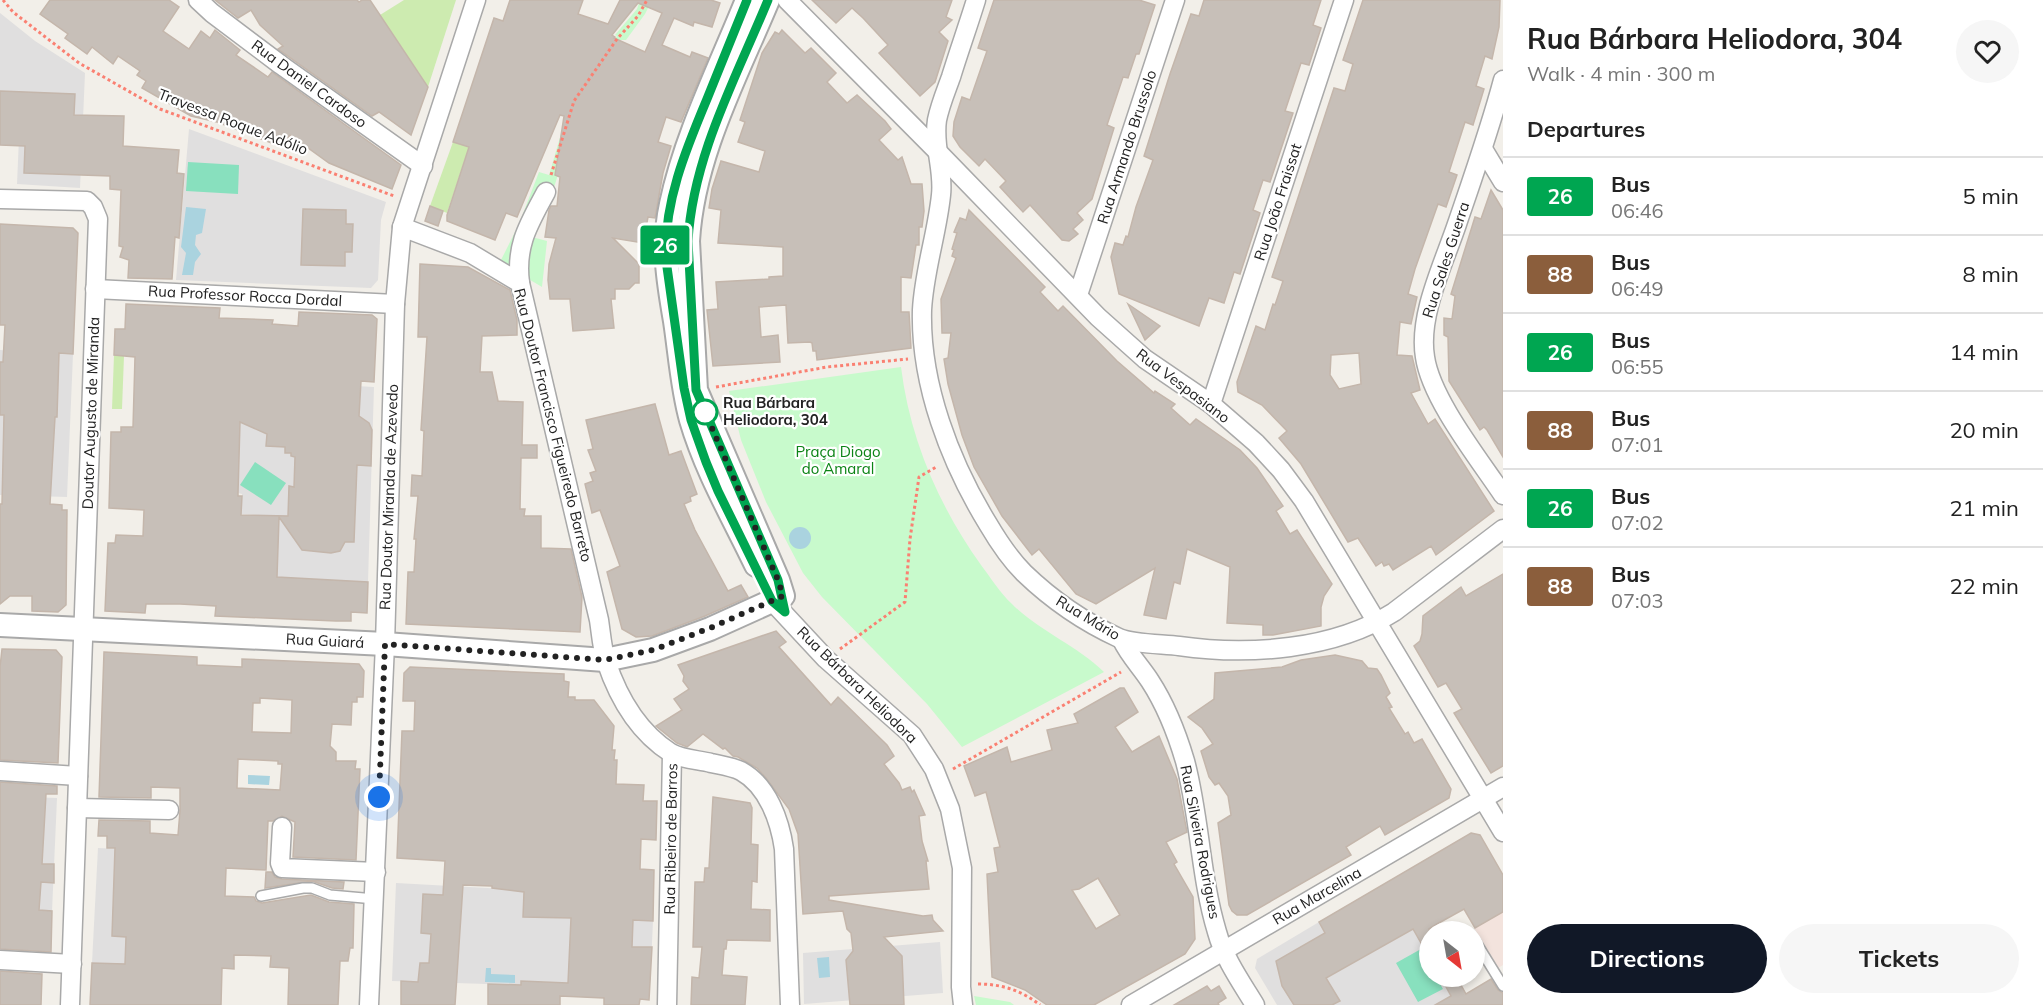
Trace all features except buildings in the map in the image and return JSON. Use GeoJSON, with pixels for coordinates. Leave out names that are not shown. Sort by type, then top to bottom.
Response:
{"type":"FeatureCollection","features":[{"type":"Feature","properties":{"kind":"street","name":"Rua Daniel Cardoso"},"geometry":{"type":"LineString","coordinates":[[198,0],[281,65],[423,166]]}},
{"type":"Feature","properties":{"kind":"street","name":"Rua Doutor Miranda de Azevedo"},"geometry":{"type":"LineString","coordinates":[[369,1005],[385,644],[395,304],[402,227],[476,0]]}},
{"type":"Feature","properties":{"kind":"street","name":"Rua Bárbara Heliodora"},"geometry":{"type":"LineString","coordinates":[[747,0],[689,143],[670,206],[665,245],[667,275],[684,388],[691,420],[718,491],[780,603],[826,658],[912,735],[938,777],[950,809],[962,868],[961,987],[963,1005]]}},
{"type":"Feature","properties":{"kind":"street","name":"Rua Bárbara Heliodora"},"geometry":{"type":"LineString","coordinates":[[768,0],[706,148],[689,220],[688,241],[696,390],[778,580],[780,603]]}},
{"type":"Feature","properties":{"kind":"street","name":"Rua Vespasiano"},"geometry":{"type":"LineString","coordinates":[[787,0],[1098,317],[1145,359],[1211,404],[1256,442],[1281,470],[1304,501],[1503,832]]}},
{"type":"Feature","properties":{"kind":"street","name":"Rua Mário"},"geometry":{"type":"LineString","coordinates":[[976,0],[937,122],[936,150],[942,188],[922,309],[926,357],[952,457],[986,521],[1022,571],[1060,604],[1122,640],[1213,651],[1263,649],[1338,637],[1378,623],[1503,529]]}},
{"type":"Feature","properties":{"kind":"street","name":"Rua Armando Brussolo"},"geometry":{"type":"LineString","coordinates":[[1078,295],[1175,0]]}},
{"type":"Feature","properties":{"kind":"street","name":"Rua João Fraissat"},"geometry":{"type":"LineString","coordinates":[[1211,404],[1344,0]]}},
{"type":"Feature","properties":{"kind":"street","name":"Rua Sales Guerra"},"geometry":{"type":"LineString","coordinates":[[1503,80],[1483,149],[1431,300],[1425,329],[1424,356],[1432,382],[1447,411],[1503,495]]}},
{"type":"Feature","properties":{"kind":"street"},"geometry":{"type":"LineString","coordinates":[[1483,149],[1503,182]]}},
{"type":"Feature","properties":{"kind":"street"},"geometry":{"type":"LineString","coordinates":[[520,283],[518,269],[521,244],[531,218],[546,192]]}},
{"type":"Feature","properties":{"kind":"street","name":"Doutor Augusto de Miranda"},"geometry":{"type":"LineString","coordinates":[[0,198],[87,201],[93,207],[98,219],[70,1005]]}},
{"type":"Feature","properties":{"kind":"street","name":"Rua Doutor Francisco Figueiredo Barreto"},"geometry":{"type":"LineString","coordinates":[[402,227],[470,253],[520,283],[599,620],[605,660]]}},
{"type":"Feature","properties":{"kind":"street","name":"Rua Professor Rocca Dordal"},"geometry":{"type":"LineString","coordinates":[[95,289],[395,304]]}},
{"type":"Feature","properties":{"kind":"street","name":"Rua Guiará"},"geometry":{"type":"LineString","coordinates":[[0,625],[385,644],[605,660],[653,650],[780,603]]}},
{"type":"Feature","properties":{"kind":"street","name":"Rua Silveira Rodrigues"},"geometry":{"type":"LineString","coordinates":[[1122,640],[1128,652],[1152,684],[1173,727],[1184,759],[1194,802],[1212,911],[1224,951],[1255,1005]]}},
{"type":"Feature","properties":{"kind":"street","name":"Rua Ribeiro de Barros"},"geometry":{"type":"LineString","coordinates":[[605,660],[633,719],[672,754],[667,1005]]}},
{"type":"Feature","properties":{"kind":"street"},"geometry":{"type":"LineString","coordinates":[[672,754],[741,771],[756,782],[771,806],[781,831],[784,849],[790,1005]]}},
{"type":"Feature","properties":{"kind":"street"},"geometry":{"type":"LineString","coordinates":[[0,771],[78,776]]}},
{"type":"Feature","properties":{"kind":"street","name":"Rua Marcelina"},"geometry":{"type":"LineString","coordinates":[[1131,1005],[1503,787]]}},
{"type":"Feature","properties":{"kind":"street"},"geometry":{"type":"LineString","coordinates":[[77,808],[169,810]]}},
{"type":"Feature","properties":{"kind":"street"},"geometry":{"type":"LineString","coordinates":[[282,827],[280,863],[282,868],[376,872]]}},
{"type":"Feature","properties":{"kind":"street"},"geometry":{"type":"LineString","coordinates":[[0,960],[72,964]]}},
{"type":"Feature","properties":{"kind":"lane"},"geometry":{"type":"LineString","coordinates":[[261,896],[312,888],[330,895],[375,899]]}},
{"type":"Feature","properties":{"kind":"lane"},"geometry":{"type":"LineString","coordinates":[[1485,957],[1503,986]]}},
{"type":"Feature","properties":{"kind":"path","name":"Travessa Roque Adólio"},"geometry":{"type":"LineString","coordinates":[[3,0],[13,12],[79,63],[160,109],[410,202]]}},
{"type":"Feature","properties":{"kind":"path"},"geometry":{"type":"LineString","coordinates":[[546,192],[574,101],[617,39],[638,16],[647,0]]}},
{"type":"Feature","properties":{"kind":"path"},"geometry":{"type":"LineString","coordinates":[[696,390],[826,367],[926,357]]}},
{"type":"Feature","properties":{"kind":"path"},"geometry":{"type":"LineString","coordinates":[[826,658],[905,602],[910,539],[919,477],[952,457]]}},
{"type":"Feature","properties":{"kind":"path"},"geometry":{"type":"LineString","coordinates":[[938,777],[1137,663]]}},
{"type":"Feature","properties":{"kind":"path"},"geometry":{"type":"LineString","coordinates":[[961,987],[984,984],[1009,987],[1030,997],[1040,1005]]}},
{"type":"Feature","properties":{"kind":"shaded area"},"geometry":{"type":"Polygon","coordinates":[[[0,13],[35,41],[85,73],[80,188],[17,184],[21,92],[0,91],[0,13]]]}},
{"type":"Feature","properties":{"kind":"shaded area"},"geometry":{"type":"Polygon","coordinates":[[[189,129],[386,202],[381,220],[378,280],[371,288],[176,280],[189,129]]]}},
{"type":"Feature","properties":{"kind":"shaded area"},"geometry":{"type":"Polygon","coordinates":[[[0,350],[73,354],[67,497],[0,495],[0,350]]]}},
{"type":"Feature","properties":{"kind":"shaded area"},"geometry":{"type":"Polygon","coordinates":[[[243,380],[374,387],[368,582],[277,577],[278,516],[241,514],[242,494],[238,493],[243,380]]]}},
{"type":"Feature","properties":{"kind":"shaded area"},"geometry":{"type":"Polygon","coordinates":[[[0,796],[57,798],[52,911],[0,909],[0,796]]]}},
{"type":"Feature","properties":{"kind":"shaded area"},"geometry":{"type":"Polygon","coordinates":[[[98,848],[227,854],[222,968],[92,963],[98,848]]]}},
{"type":"Feature","properties":{"kind":"shaded area"},"geometry":{"type":"Polygon","coordinates":[[[396,883],[524,890],[524,917],[653,921],[650,986],[522,981],[521,985],[392,981],[396,883]]]}},
{"type":"Feature","properties":{"kind":"shaded area"},"geometry":{"type":"Polygon","coordinates":[[[1503,886],[1503,965],[1498,968],[1485,946],[1485,921],[1470,921],[1463,909],[1503,886]]]}},
{"type":"Feature","properties":{"kind":"shaded area"},"geometry":{"type":"Polygon","coordinates":[[[1319,922],[1345,967],[1413,929],[1419,940],[1419,987],[1446,987],[1451,996],[1435,1005],[1277,1005],[1255,968],[1257,959],[1319,922]]]}},
{"type":"Feature","properties":{"kind":"shaded area"},"geometry":{"type":"Polygon","coordinates":[[[940,942],[943,993],[804,1004],[803,953],[940,942]]]}},
{"type":"Feature","properties":{"kind":"green space"},"geometry":{"type":"Polygon","coordinates":[[[404,0],[456,0],[428,87],[380,15],[404,0]]]}},
{"type":"Feature","properties":{"kind":"green space"},"geometry":{"type":"Polygon","coordinates":[[[640,0],[652,0],[626,40],[620,40],[598,66],[587,84],[579,103],[550,200],[532,237],[547,241],[542,287],[500,262],[519,224],[539,172],[549,175],[566,117],[564,115],[617,36],[615,35],[637,9],[640,0]]]}},
{"type":"Feature","properties":{"kind":"green space"},"geometry":{"type":"Polygon","coordinates":[[[453,142],[469,147],[447,213],[430,206],[453,142]]]}},
{"type":"Feature","properties":{"kind":"green space"},"geometry":{"type":"Polygon","coordinates":[[[188,162],[239,165],[238,194],[186,191],[188,162]]]}},
{"type":"Feature","properties":{"kind":"green space"},"geometry":{"type":"Polygon","coordinates":[[[114,355],[124,356],[122,409],[112,409],[114,355]]]}},
{"type":"Feature","properties":{"kind":"green space","name":"Praça Diogo do Amaral"},"geometry":{"type":"Polygon","coordinates":[[[901,367],[905,394],[919,446],[940,496],[966,543],[1012,604],[1104,672],[962,747],[927,704],[822,597],[803,573],[766,502],[741,440],[729,391],[901,367]]]}},
{"type":"Feature","properties":{"kind":"green space"},"geometry":{"type":"Polygon","coordinates":[[[255,462],[286,483],[271,505],[240,485],[255,462]]]}},
{"type":"Feature","properties":{"kind":"green space"},"geometry":{"type":"Polygon","coordinates":[[[1419,950],[1419,987],[1442,987],[1443,989],[1418,1002],[1396,963],[1419,950]]]}},
{"type":"Feature","properties":{"kind":"green space"},"geometry":{"type":"Polygon","coordinates":[[[974,996],[1010,1002],[1014,1005],[976,1005],[974,996]]]}},
{"type":"Feature","properties":{"kind":"water"},"geometry":{"type":"Polygon","coordinates":[[[186,207],[206,209],[202,233],[196,235],[195,245],[201,254],[195,262],[193,275],[182,275],[186,253],[181,247],[186,207]]]}},
{"type":"Feature","properties":{"kind":"water"},"geometry":{"type":"Polygon","coordinates":[[[800,527],[808,530],[811,538],[808,546],[800,549],[792,546],[789,538],[792,530],[800,527]]]}},
{"type":"Feature","properties":{"kind":"water"},"geometry":{"type":"Polygon","coordinates":[[[248,775],[270,776],[269,785],[248,784],[248,775]]]}},
{"type":"Feature","properties":{"kind":"water"},"geometry":{"type":"Polygon","coordinates":[[[829,957],[830,977],[819,978],[817,958],[829,957]]]}},
{"type":"Feature","properties":{"kind":"water"},"geometry":{"type":"Polygon","coordinates":[[[486,968],[491,968],[491,974],[515,975],[515,983],[485,982],[486,968]]]}},
{"type":"Feature","properties":{"kind":"bus line","name":"26"},"geometry":{"type":"LineString","coordinates":[[747,0],[689,143],[670,206],[665,245],[667,275],[691,420],[718,491],[772,601],[785,612],[778,580],[696,390],[688,241],[689,220],[706,148],[768,0]]}},
{"type":"Feature","properties":{"kind":"place","name":"Rua Bárbara Heliodora, 304"},"geometry":{"type":"Point","coordinates":[705,412]}},
{"type":"Feature","properties":{"kind":"route"},"geometry":{"type":"LineString","coordinates":[[379,797],[385,644],[605,660],[653,650],[783,596],[705,412]]}}]}
